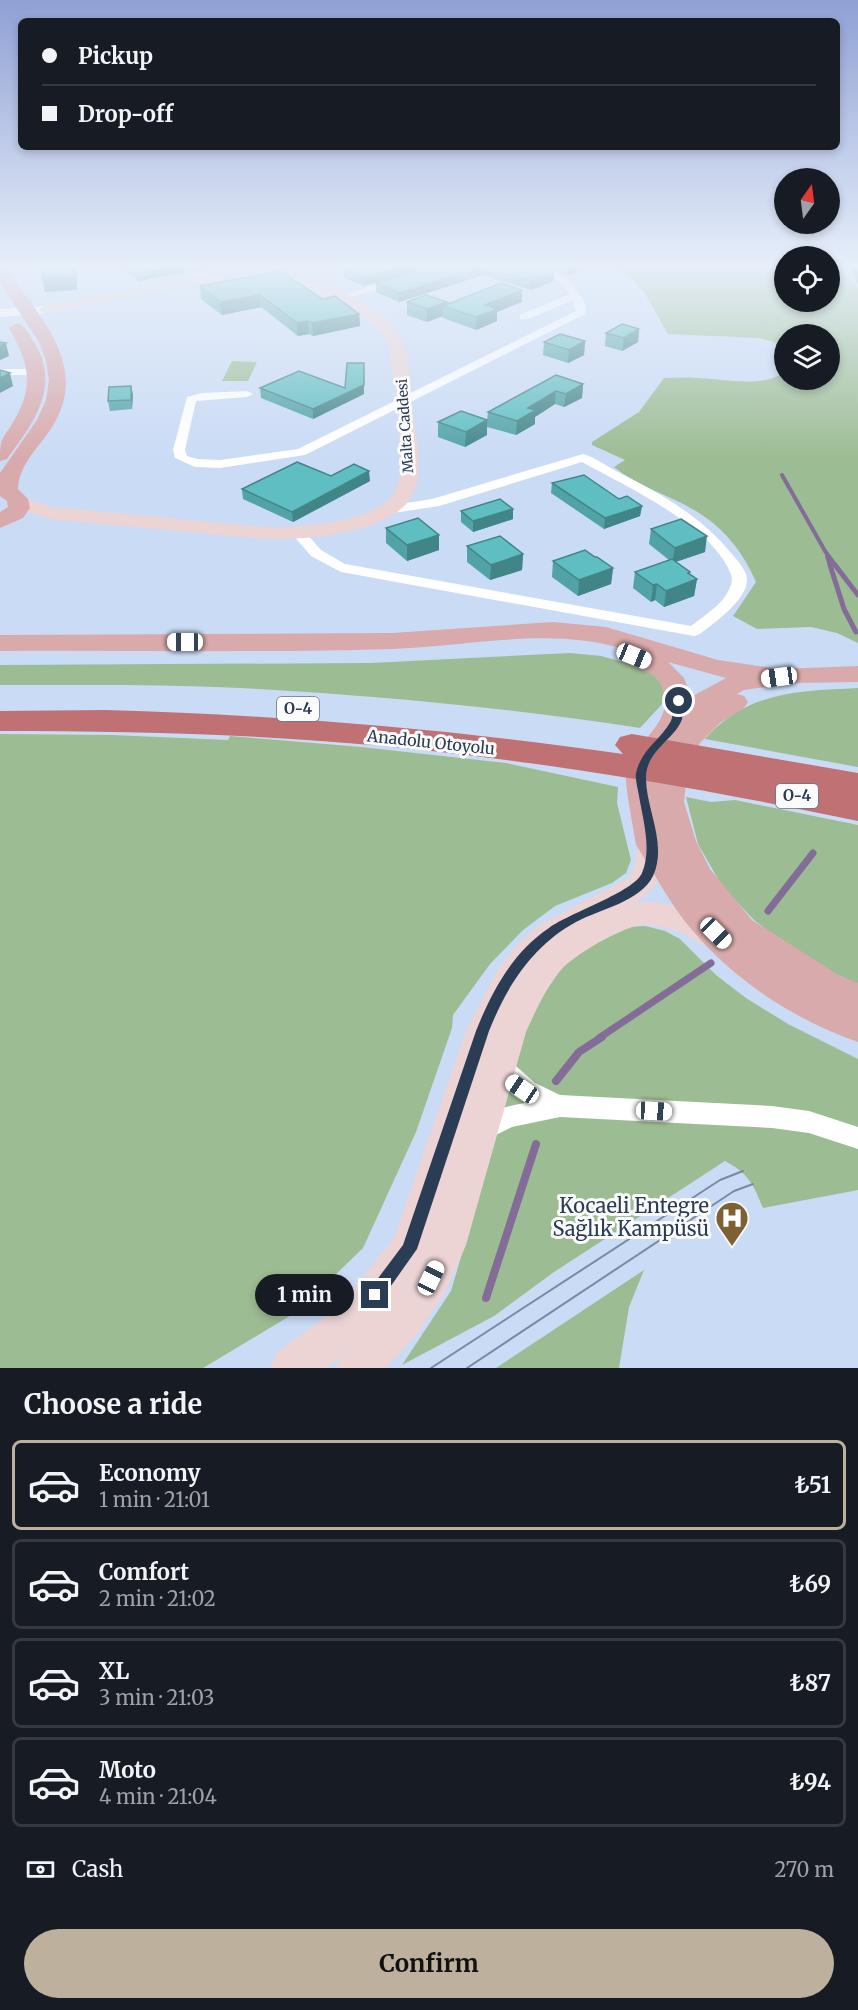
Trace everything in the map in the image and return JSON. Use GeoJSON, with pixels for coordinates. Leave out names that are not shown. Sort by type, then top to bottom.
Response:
{"type":"FeatureCollection","features":[{"type":"Feature","properties":{"kind":"highway","name":"Anadolu Otoyolu"},"geometry":{"type":"LineString","coordinates":[[0,701],[129,701],[324,710],[429,719],[736,773],[858,785]]}},
{"type":"Feature","properties":{"kind":"highway","name":"Anadolu Otoyolu"},"geometry":{"type":"LineString","coordinates":[[0,721],[122,721],[228,725],[422,740],[592,749]]}},
{"type":"Feature","properties":{"kind":"highway","name":"Anadolu Otoyolu"},"geometry":{"type":"LineString","coordinates":[[736,773],[858,809]]}},
{"type":"Feature","properties":{"kind":"main road"},"geometry":{"type":"LineString","coordinates":[[0,454],[25,419],[34,400],[39,372],[29,346],[18,331]]}},
{"type":"Feature","properties":{"kind":"main road"},"geometry":{"type":"LineString","coordinates":[[8,506],[6,486],[10,473],[51,412],[59,383],[56,359],[44,331]]}},
{"type":"Feature","properties":{"kind":"main road","name":"Malta Caddesi"},"geometry":{"type":"LineString","coordinates":[[8,506],[51,513],[252,532],[299,534],[350,525],[387,510],[406,489],[409,474],[399,356],[389,331]]}},
{"type":"Feature","properties":{"kind":"main road"},"geometry":{"type":"LineString","coordinates":[[0,643],[392,641],[553,630],[606,635],[629,640],[716,668],[779,677]]}},
{"type":"Feature","properties":{"kind":"main road"},"geometry":{"type":"LineString","coordinates":[[0,656],[359,655],[535,645],[583,646],[634,656],[664,671],[678,689],[677,720]]}},
{"type":"Feature","properties":{"kind":"main road"},"geometry":{"type":"LineString","coordinates":[[291,1368],[308,1358],[354,1320],[410,1249],[482,1031],[496,998],[511,974],[532,949],[551,932],[571,919],[636,889],[648,874],[652,845],[641,776],[648,754],[682,714],[710,696],[737,683],[779,677],[858,674]]}},
{"type":"Feature","properties":{"kind":"main road"},"geometry":{"type":"LineString","coordinates":[[858,674],[739,699],[710,717],[689,737],[672,763],[669,802],[680,841],[697,876],[740,929],[827,986],[858,999]]}},
{"type":"Feature","properties":{"kind":"main road"},"geometry":{"type":"LineString","coordinates":[[652,845],[703,920],[747,964],[818,1009],[858,1026]]}},
{"type":"Feature","properties":{"kind":"main road"},"geometry":{"type":"LineString","coordinates":[[357,1368],[403,1320],[431,1278],[447,1245],[510,1032],[528,992],[551,960],[585,935],[629,915],[654,914],[689,922],[730,946]]}},
{"type":"Feature","properties":{"kind":"street"},"geometry":{"type":"LineString","coordinates":[[247,394],[202,396],[191,399],[178,450],[181,458],[188,462],[211,464],[296,454],[545,331]]}},
{"type":"Feature","properties":{"kind":"street"},"geometry":{"type":"LineString","coordinates":[[0,372],[39,372]]}},
{"type":"Feature","properties":{"kind":"street"},"geometry":{"type":"LineString","coordinates":[[299,534],[326,561],[341,568],[694,632],[732,596],[740,584],[740,577],[726,554],[714,539],[695,522],[583,458],[434,504],[387,510]]}},
{"type":"Feature","properties":{"kind":"street"},"geometry":{"type":"LineString","coordinates":[[500,1066],[512,1082],[533,1096],[560,1106]]}},
{"type":"Feature","properties":{"kind":"street"},"geometry":{"type":"LineString","coordinates":[[481,1131],[508,1117],[560,1106],[772,1117],[809,1122],[858,1138]]}},
{"type":"Feature","properties":{"kind":"green space"},"geometry":{"type":"Polygon","coordinates":[[[666,331],[774,331],[774,342],[759,338],[668,334],[666,331]]]}},
{"type":"Feature","properties":{"kind":"green space"},"geometry":{"type":"Polygon","coordinates":[[[840,331],[858,331],[858,643],[837,633],[811,627],[757,629],[733,616],[756,582],[735,546],[705,517],[614,467],[625,460],[592,445],[592,442],[639,412],[664,378],[764,380],[774,378],[774,390],[840,390],[840,331]]]}},
{"type":"Feature","properties":{"kind":"green space"},"geometry":{"type":"Polygon","coordinates":[[[232,361],[257,362],[248,381],[222,381],[232,361]]]}},
{"type":"Feature","properties":{"kind":"green space"},"geometry":{"type":"Polygon","coordinates":[[[570,653],[601,656],[649,669],[668,692],[663,703],[640,728],[491,708],[291,691],[181,686],[0,685],[0,665],[371,663],[570,653]]]}},
{"type":"Feature","properties":{"kind":"green space"},"geometry":{"type":"Polygon","coordinates":[[[858,688],[858,767],[705,739],[721,723],[738,711],[756,703],[815,690],[858,688]]]}},
{"type":"Feature","properties":{"kind":"green space"},"geometry":{"type":"Polygon","coordinates":[[[0,734],[112,735],[228,740],[230,736],[361,747],[506,763],[618,787],[617,803],[631,860],[626,873],[612,883],[555,906],[523,930],[490,964],[453,1015],[452,1028],[416,1132],[363,1248],[298,1311],[203,1368],[0,1368],[0,734]]]}},
{"type":"Feature","properties":{"kind":"green space"},"geometry":{"type":"Polygon","coordinates":[[[686,797],[711,802],[735,800],[858,825],[858,984],[807,961],[754,920],[722,886],[698,844],[686,797]]]}},
{"type":"Feature","properties":{"kind":"green space"},"geometry":{"type":"Polygon","coordinates":[[[645,926],[665,931],[680,939],[716,975],[746,998],[788,1024],[858,1059],[858,1190],[763,1208],[745,1175],[725,1161],[554,1272],[494,1316],[402,1365],[451,1291],[494,1145],[523,1024],[563,966],[594,944],[629,927],[645,926]]]}},
{"type":"Feature","properties":{"kind":"green space"},"geometry":{"type":"Polygon","coordinates":[[[644,1270],[629,1307],[619,1368],[496,1368],[644,1270]]]}},
{"type":"Feature","properties":{"kind":"building"},"geometry":{"type":"Polygon","coordinates":[[[610,331],[636,331],[624,338],[606,333],[610,331]]]}},
{"type":"Feature","properties":{"kind":"building"},"geometry":{"type":"Polygon","coordinates":[[[560,334],[585,341],[569,350],[544,342],[560,334]]]}},
{"type":"Feature","properties":{"kind":"building"},"geometry":{"type":"Polygon","coordinates":[[[347,363],[364,363],[364,385],[313,409],[260,388],[299,371],[345,388],[347,363]]]}},
{"type":"Feature","properties":{"kind":"building"},"geometry":{"type":"Polygon","coordinates":[[[0,370],[10,373],[0,378],[0,370]]]}},
{"type":"Feature","properties":{"kind":"building"},"geometry":{"type":"Polygon","coordinates":[[[556,375],[583,384],[566,394],[556,391],[528,408],[536,410],[517,421],[488,412],[556,375]]]}},
{"type":"Feature","properties":{"kind":"building"},"geometry":{"type":"Polygon","coordinates":[[[131,386],[131,400],[108,401],[109,387],[131,386]]]}},
{"type":"Feature","properties":{"kind":"building"},"geometry":{"type":"Polygon","coordinates":[[[461,411],[487,420],[466,432],[438,422],[461,411]]]}},
{"type":"Feature","properties":{"kind":"building"},"geometry":{"type":"Polygon","coordinates":[[[297,462],[331,476],[354,464],[369,471],[292,512],[242,489],[297,462]]]}},
{"type":"Feature","properties":{"kind":"building"},"geometry":{"type":"Polygon","coordinates":[[[584,475],[619,499],[627,496],[642,506],[605,518],[552,483],[584,475]]]}},
{"type":"Feature","properties":{"kind":"building"},"geometry":{"type":"Polygon","coordinates":[[[500,499],[513,509],[473,521],[461,511],[500,499]]]}},
{"type":"Feature","properties":{"kind":"building"},"geometry":{"type":"Polygon","coordinates":[[[418,518],[439,535],[407,545],[386,528],[418,518]]]}},
{"type":"Feature","properties":{"kind":"building"},"geometry":{"type":"Polygon","coordinates":[[[681,519],[707,536],[675,548],[651,529],[681,519]]]}},
{"type":"Feature","properties":{"kind":"building"},"geometry":{"type":"Polygon","coordinates":[[[500,536],[523,554],[491,565],[467,546],[500,536]]]}},
{"type":"Feature","properties":{"kind":"building"},"geometry":{"type":"Polygon","coordinates":[[[585,550],[613,568],[579,580],[553,561],[585,550]]]}},
{"type":"Feature","properties":{"kind":"building"},"geometry":{"type":"Polygon","coordinates":[[[672,559],[697,579],[666,591],[635,572],[672,559]]]}},
{"type":"Feature","properties":{"kind":"waterway"},"geometry":{"type":"LineString","coordinates":[[782,475],[825,551],[836,566]]}},
{"type":"Feature","properties":{"kind":"waterway"},"geometry":{"type":"LineString","coordinates":[[827,556],[830,566]]}},
{"type":"Feature","properties":{"kind":"waterway"},"geometry":{"type":"LineString","coordinates":[[830,565],[844,609],[856,632]]}},
{"type":"Feature","properties":{"kind":"waterway"},"geometry":{"type":"LineString","coordinates":[[835,565],[858,595]]}},
{"type":"Feature","properties":{"kind":"waterway"},"geometry":{"type":"LineString","coordinates":[[768,911],[813,853]]}},
{"type":"Feature","properties":{"kind":"waterway"},"geometry":{"type":"LineString","coordinates":[[599,1038],[711,963]]}},
{"type":"Feature","properties":{"kind":"waterway"},"geometry":{"type":"LineString","coordinates":[[556,1081],[579,1052],[602,1037]]}},
{"type":"Feature","properties":{"kind":"waterway"},"geometry":{"type":"LineString","coordinates":[[486,1298],[536,1144]]}},
{"type":"Feature","properties":{"kind":"tram line"},"geometry":{"type":"LineString","coordinates":[[431,1368],[720,1180],[743,1171]]}},
{"type":"Feature","properties":{"kind":"tram line"},"geometry":{"type":"LineString","coordinates":[[467,1368],[734,1191],[753,1184]]}},
{"type":"Feature","properties":{"kind":"place","name":"Kocaeli Entegre Sağlık Kampüsü"},"geometry":{"type":"Point","coordinates":[732,1247]}},
{"type":"Feature","properties":{"kind":"route"},"geometry":{"type":"LineString","coordinates":[[375,1295],[410,1249],[482,1031],[496,998],[511,974],[532,949],[551,932],[571,919],[636,889],[648,874],[652,845],[641,776],[648,754],[677,720],[679,701]]}}]}
